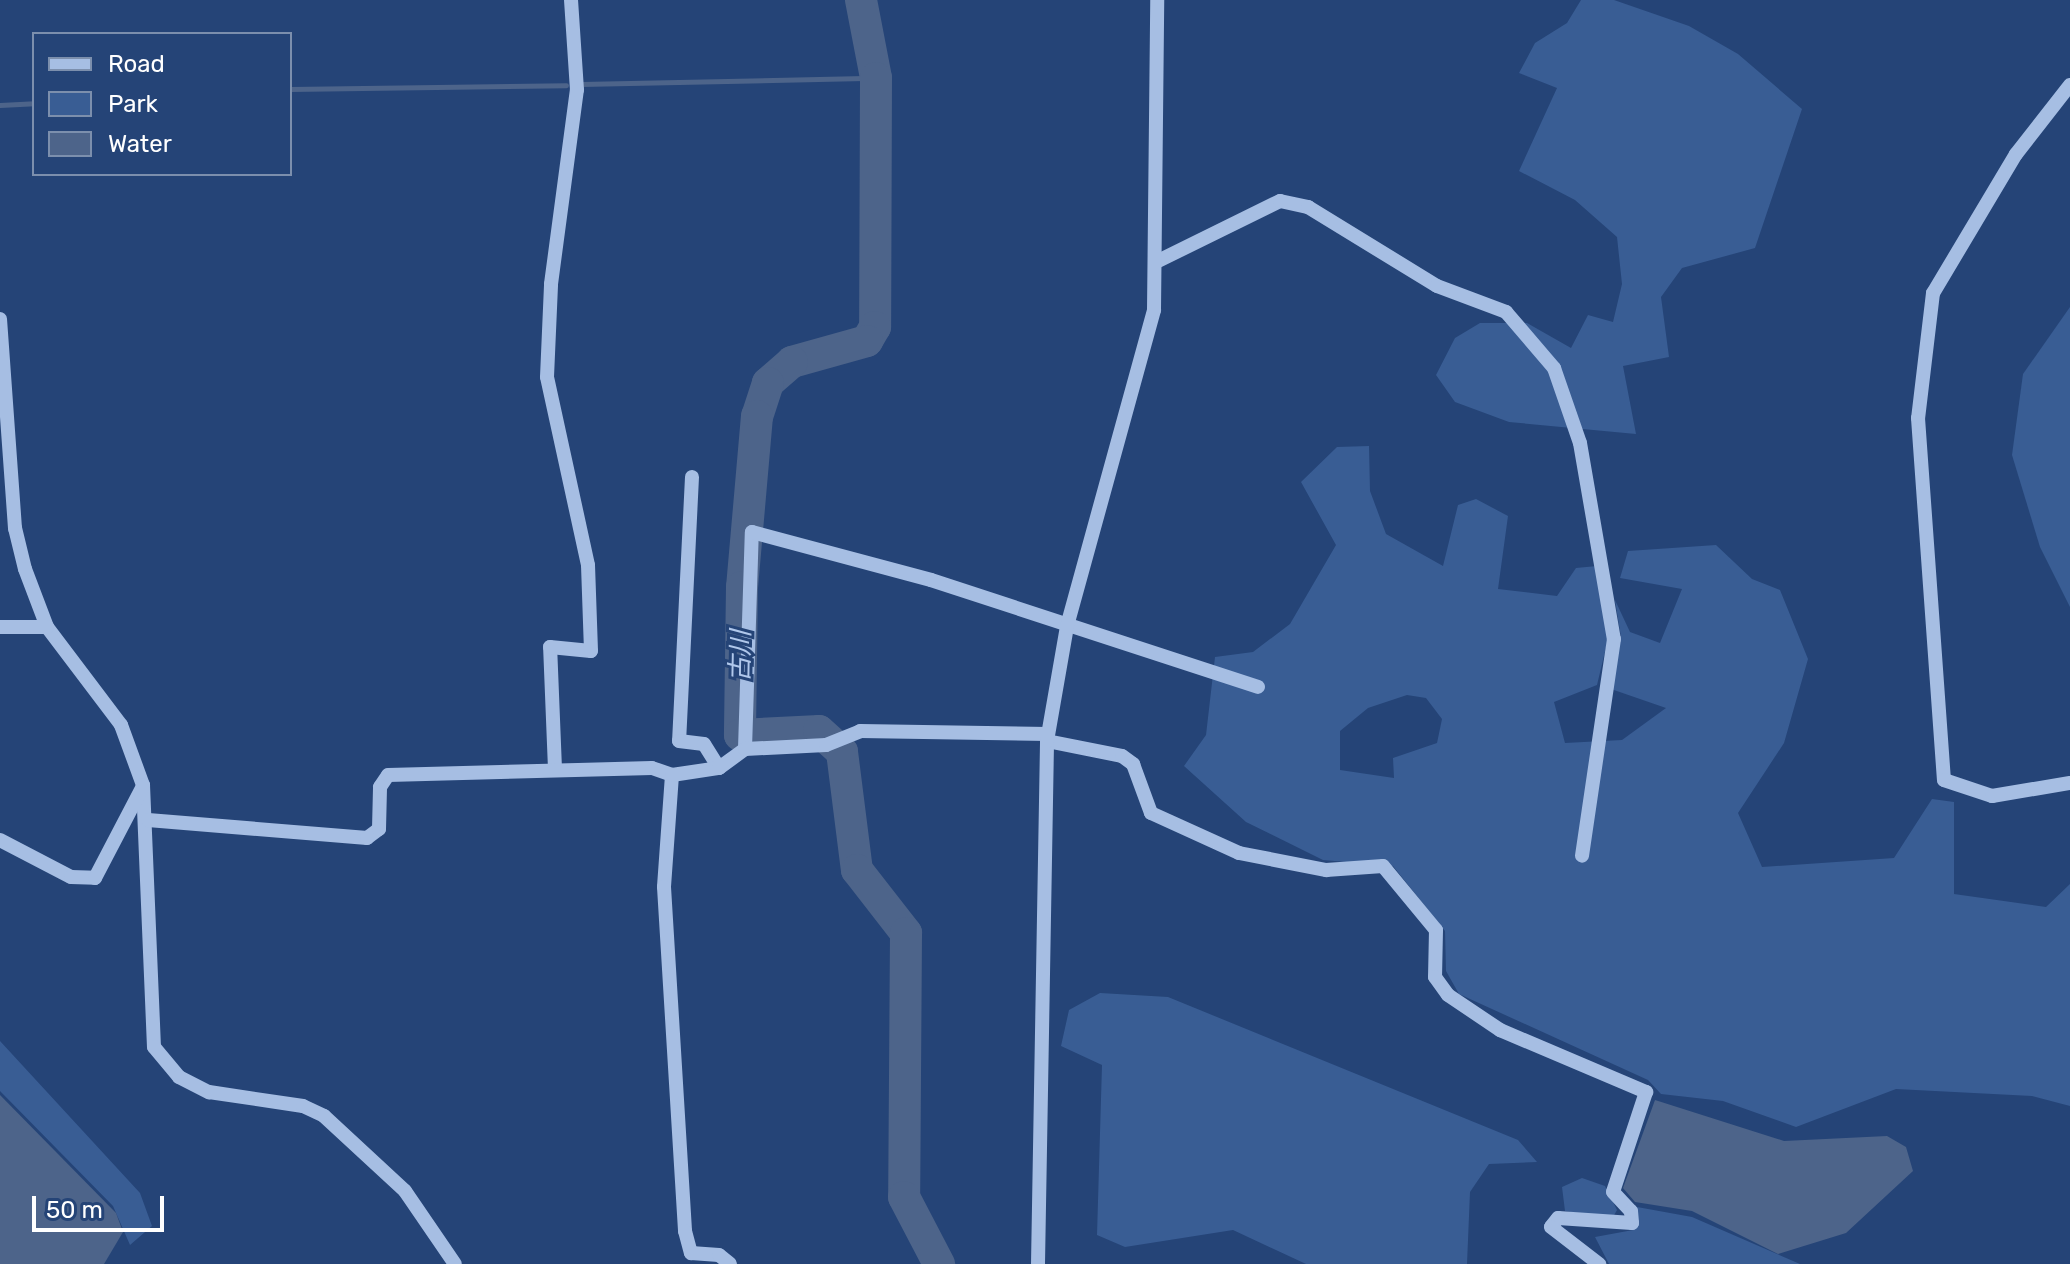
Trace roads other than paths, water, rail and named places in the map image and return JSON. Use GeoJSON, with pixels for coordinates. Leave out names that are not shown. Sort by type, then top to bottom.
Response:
{"type":"FeatureCollection","features":[{"type":"Feature","properties":{"kind":"street"},"geometry":{"type":"LineString","coordinates":[[555,769],[550,647],[591,651],[588,565],[547,377],[551,284],[577,90],[571,0]]}},
{"type":"Feature","properties":{"kind":"street"},"geometry":{"type":"LineString","coordinates":[[1038,1264],[1047,737],[1067,626],[1146,350],[1158,261],[1157,0]]}},
{"type":"Feature","properties":{"kind":"street"},"geometry":{"type":"LineString","coordinates":[[2070,85],[2016,154],[1933,293],[1918,418],[1944,780],[1992,796],[2070,783]]}},
{"type":"Feature","properties":{"kind":"street"},"geometry":{"type":"LineString","coordinates":[[1158,261],[1280,201],[1308,207],[1437,286],[1506,312],[1554,368],[1580,443],[1614,639],[1582,856]]}},
{"type":"Feature","properties":{"kind":"street"},"geometry":{"type":"LineString","coordinates":[[0,319],[15,528],[47,627],[121,725],[143,785],[148,820],[147,1014],[164,1064],[209,1092],[303,1106],[324,1116],[405,1191],[455,1264]]}},
{"type":"Feature","properties":{"kind":"street"},"geometry":{"type":"LineString","coordinates":[[692,477],[679,741],[704,744],[719,768]]}},
{"type":"Feature","properties":{"kind":"street"},"geometry":{"type":"LineString","coordinates":[[148,820],[367,838],[379,829],[380,787],[388,775],[652,768],[672,775],[719,768],[745,739],[752,532],[1258,687]]}},
{"type":"Feature","properties":{"kind":"street"},"geometry":{"type":"LineString","coordinates":[[0,627],[47,627]]}},
{"type":"Feature","properties":{"kind":"street"},"geometry":{"type":"LineString","coordinates":[[745,739],[826,745],[841,738],[897,727],[1047,737],[1122,756],[1133,764],[1151,813],[1239,853],[1326,870],[1383,866],[1436,930],[1435,977],[1448,995],[1500,1030],[1646,1092],[1613,1192],[1631,1211],[1632,1223],[1553,1221],[1552,1234],[1599,1264]]}},
{"type":"Feature","properties":{"kind":"street"},"geometry":{"type":"LineString","coordinates":[[672,775],[664,887],[685,1231],[691,1253],[719,1255],[730,1264]]}},
{"type":"Feature","properties":{"kind":"street"},"geometry":{"type":"LineString","coordinates":[[0,840],[71,877],[95,878],[143,785]]}},
{"type":"Feature","properties":{"kind":"water"},"geometry":{"type":"Polygon","coordinates":[[[0,1095],[116,1213],[123,1232],[104,1264],[0,1264],[0,1095]]]}},
{"type":"Feature","properties":{"kind":"water"},"geometry":{"type":"Polygon","coordinates":[[[1655,1100],[1784,1141],[1887,1136],[1906,1147],[1913,1171],[1846,1233],[1778,1254],[1692,1211],[1635,1202],[1623,1188],[1655,1100]]]}},
{"type":"Feature","properties":{"kind":"waterway","name":"古川"},"geometry":{"type":"LineString","coordinates":[[861,0],[876,78],[875,327],[867,341],[792,362],[768,383],[757,416],[742,587],[740,735],[819,731],[842,752],[857,870],[906,933],[904,1197],[939,1264]]}},
{"type":"Feature","properties":{"kind":"waterway"},"geometry":{"type":"LineString","coordinates":[[581,84],[876,78]]}},
{"type":"Feature","properties":{"kind":"waterway"},"geometry":{"type":"LineString","coordinates":[[292,89],[566,85]]}},
{"type":"Feature","properties":{"kind":"waterway"},"geometry":{"type":"LineString","coordinates":[[0,105],[32,103]]}}]}
